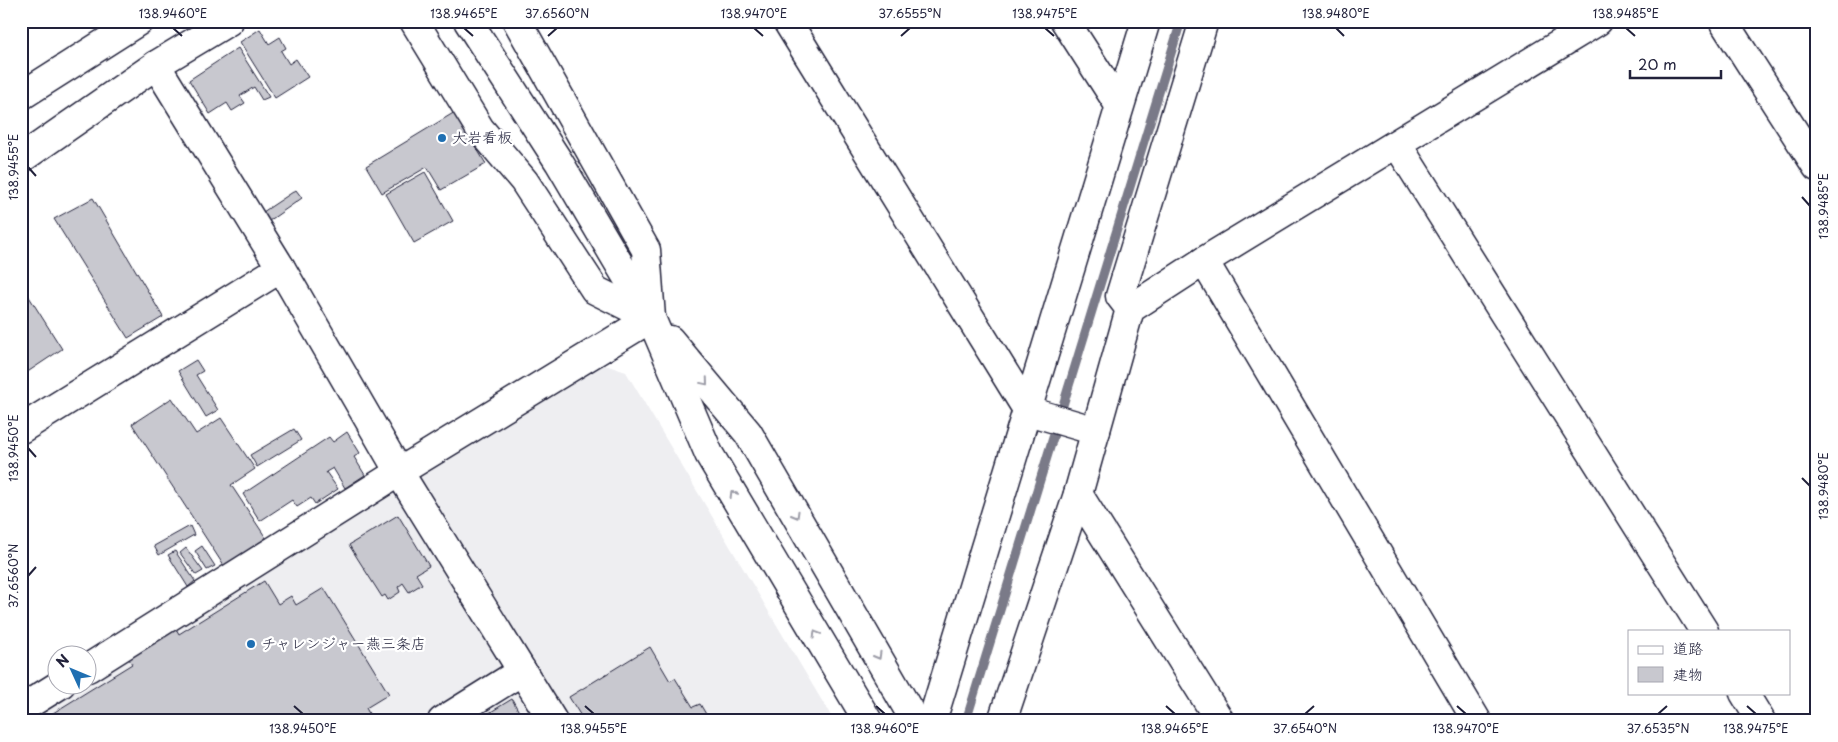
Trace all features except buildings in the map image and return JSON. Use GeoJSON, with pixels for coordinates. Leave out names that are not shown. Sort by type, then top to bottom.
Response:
{"type":"FeatureCollection","features":[{"type":"Feature","properties":{"kind":"street"},"geometry":{"type":"LineString","coordinates":[[21,96],[139,21]]}},
{"type":"Feature","properties":{"kind":"street"},"geometry":{"type":"LineString","coordinates":[[21,159],[156,65],[229,21]]}},
{"type":"Feature","properties":{"kind":"street"},"geometry":{"type":"LineString","coordinates":[[414,21],[480,129],[524,181],[595,290],[651,318],[748,433],[915,721]]}},
{"type":"Feature","properties":{"kind":"street"},"geometry":{"type":"LineString","coordinates":[[468,21],[559,162],[651,318],[709,454],[868,721]]}},
{"type":"Feature","properties":{"kind":"street"},"geometry":{"type":"LineString","coordinates":[[517,21],[646,250],[651,318]]}},
{"type":"Feature","properties":{"kind":"street"},"geometry":{"type":"LineString","coordinates":[[787,21],[1033,412],[1087,428]]}},
{"type":"Feature","properties":{"kind":"street"},"geometry":{"type":"LineString","coordinates":[[1065,21],[1119,105]]}},
{"type":"Feature","properties":{"kind":"street"},"geometry":{"type":"LineString","coordinates":[[932,721],[1033,412],[1119,105],[1146,21]]}},
{"type":"Feature","properties":{"kind":"street"},"geometry":{"type":"LineString","coordinates":[[1130,309],[1120,296],[1204,21]]}},
{"type":"Feature","properties":{"kind":"street"},"geometry":{"type":"LineString","coordinates":[[1002,721],[1078,494],[1087,428],[1130,309],[1204,261],[1598,21]]}},
{"type":"Feature","properties":{"kind":"street"},"geometry":{"type":"LineString","coordinates":[[1723,21],[1817,167]]}},
{"type":"Feature","properties":{"kind":"street"},"geometry":{"type":"LineString","coordinates":[[156,65],[281,268],[399,472],[553,721]]}},
{"type":"Feature","properties":{"kind":"street"},"geometry":{"type":"LineString","coordinates":[[1396,144],[1703,630]]}},
{"type":"Feature","properties":{"kind":"street"},"geometry":{"type":"LineString","coordinates":[[1204,261],[1477,721]]}},
{"type":"Feature","properties":{"kind":"street"},"geometry":{"type":"LineString","coordinates":[[21,429],[281,268]]}},
{"type":"Feature","properties":{"kind":"street"},"geometry":{"type":"LineString","coordinates":[[98,662],[399,472],[651,318]]}},
{"type":"Feature","properties":{"kind":"street"},"geometry":{"type":"LineString","coordinates":[[1078,494],[1220,721]]}},
{"type":"Feature","properties":{"kind":"street"},"geometry":{"type":"LineString","coordinates":[[442,721],[522,671]]}},
{"type":"Feature","properties":{"kind":"street"},"geometry":{"type":"LineString","coordinates":[[21,709],[48,692]]}},
{"type":"Feature","properties":{"kind":"street"},"geometry":{"type":"LineString","coordinates":[[1745,694],[1761,721]]}},
{"type":"Feature","properties":{"kind":"shaded area"},"geometry":{"type":"Polygon","coordinates":[[[602,364],[626,372],[834,721],[24,721],[68,694],[98,694],[98,676],[602,364]]]}},
{"type":"Feature","properties":{"kind":"waterway"},"geometry":{"type":"LineString","coordinates":[[966,721],[1181,21]]}},
{"type":"Feature","properties":{"kind":"place","name":"大岩看板"},"geometry":{"type":"Point","coordinates":[442,138]}},
{"type":"Feature","properties":{"kind":"place","name":"チャレンジャー燕三条店"},"geometry":{"type":"Point","coordinates":[251,644]}}]}
